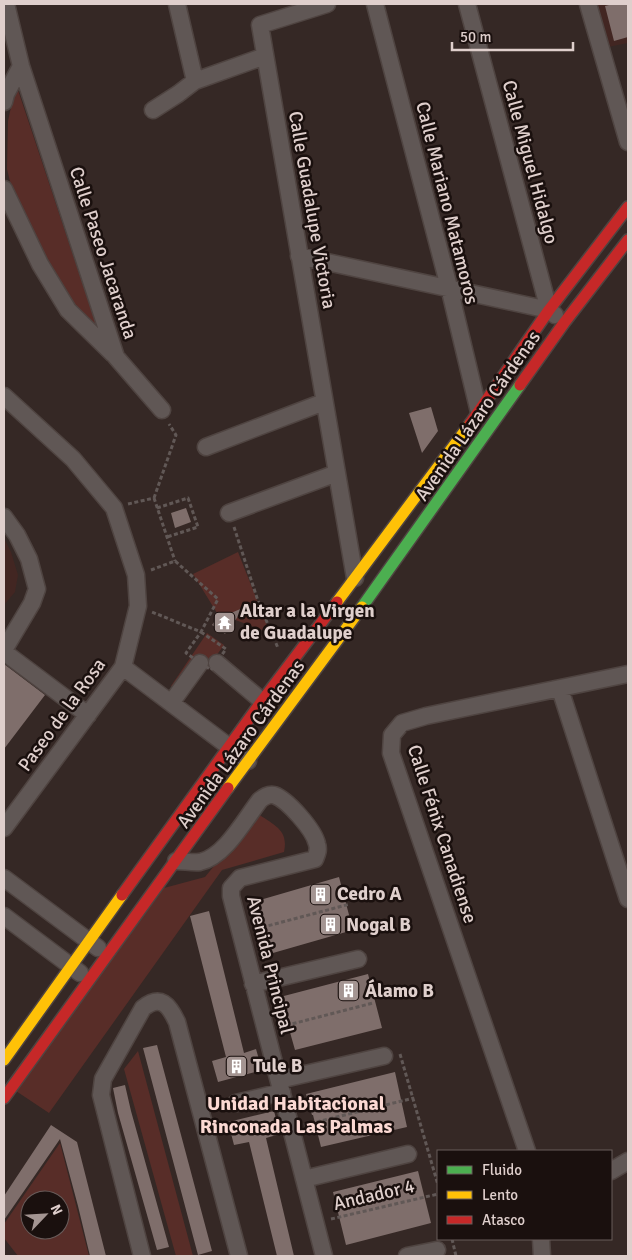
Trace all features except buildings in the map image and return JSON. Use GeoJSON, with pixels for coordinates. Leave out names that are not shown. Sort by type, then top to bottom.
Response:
{"type":"FeatureCollection","features":[{"type":"Feature","properties":{"kind":"main road","name":"Avenida Lázaro Cárdenas"},"geometry":{"type":"LineString","coordinates":[[4,1060],[262,701],[479,412],[549,310],[628,207]]}},
{"type":"Feature","properties":{"kind":"main road","name":"Avenida Lázaro Cárdenas"},"geometry":{"type":"LineString","coordinates":[[4,1098],[248,761],[404,550],[564,323],[628,240]]}},
{"type":"Feature","properties":{"kind":"street","name":"Calle Paseo Jacaranda"},"geometry":{"type":"LineString","coordinates":[[6,4],[21,66],[116,357],[162,410]]}},
{"type":"Feature","properties":{"kind":"street"},"geometry":{"type":"LineString","coordinates":[[178,4],[195,81]]}},
{"type":"Feature","properties":{"kind":"street"},"geometry":{"type":"LineString","coordinates":[[291,9],[327,4]]}},
{"type":"Feature","properties":{"kind":"street","name":"Calle Mariano Matamoros"},"geometry":{"type":"LineString","coordinates":[[375,4],[449,287],[479,412]]}},
{"type":"Feature","properties":{"kind":"street","name":"Calle Miguel Hidalgo"},"geometry":{"type":"LineString","coordinates":[[467,4],[549,310]]}},
{"type":"Feature","properties":{"kind":"street"},"geometry":{"type":"LineString","coordinates":[[588,4],[628,142]]}},
{"type":"Feature","properties":{"kind":"street","name":"Calle Guadalupe Victoria"},"geometry":{"type":"LineString","coordinates":[[291,9],[260,25],[354,578]]}},
{"type":"Feature","properties":{"kind":"street"},"geometry":{"type":"LineString","coordinates":[[153,110],[195,81],[265,56]]}},
{"type":"Feature","properties":{"kind":"street"},"geometry":{"type":"LineString","coordinates":[[4,102],[6,94],[21,66]]}},
{"type":"Feature","properties":{"kind":"street"},"geometry":{"type":"LineString","coordinates":[[4,189],[40,264],[68,310],[116,357]]}},
{"type":"Feature","properties":{"kind":"street"},"geometry":{"type":"LineString","coordinates":[[299,256],[549,310],[564,323]]}},
{"type":"Feature","properties":{"kind":"street","name":"Paseo de la Rosa"},"geometry":{"type":"LineString","coordinates":[[4,396],[73,458],[114,508],[136,575],[138,606],[123,667],[4,828]]}},
{"type":"Feature","properties":{"kind":"street"},"geometry":{"type":"LineString","coordinates":[[206,447],[324,402]]}},
{"type":"Feature","properties":{"kind":"street"},"geometry":{"type":"LineString","coordinates":[[229,513],[337,473]]}},
{"type":"Feature","properties":{"kind":"street"},"geometry":{"type":"LineString","coordinates":[[4,516],[18,535],[29,559],[37,589],[32,603],[4,651],[88,715]]}},
{"type":"Feature","properties":{"kind":"street"},"geometry":{"type":"LineString","coordinates":[[171,703],[200,663]]}},
{"type":"Feature","properties":{"kind":"street"},"geometry":{"type":"LineString","coordinates":[[216,663],[262,701]]}},
{"type":"Feature","properties":{"kind":"street"},"geometry":{"type":"LineString","coordinates":[[123,667],[248,761]]}},
{"type":"Feature","properties":{"kind":"street","name":"Calle Fénix Canadiense"},"geometry":{"type":"LineString","coordinates":[[527,1150],[391,753],[392,735],[402,723],[426,716],[628,674]]}},
{"type":"Feature","properties":{"kind":"street"},"geometry":{"type":"LineString","coordinates":[[560,689],[628,899]]}},
{"type":"Feature","properties":{"kind":"street","name":"Avenida Principal"},"geometry":{"type":"LineString","coordinates":[[176,861],[200,862],[215,856],[226,846],[260,800],[267,795],[274,795],[304,820],[318,846],[315,859],[240,878],[232,884],[231,896],[324,1256]]}},
{"type":"Feature","properties":{"kind":"street"},"geometry":{"type":"LineString","coordinates":[[4,878],[108,955]]}},
{"type":"Feature","properties":{"kind":"street"},"geometry":{"type":"LineString","coordinates":[[4,916],[89,980]]}},
{"type":"Feature","properties":{"kind":"street"},"geometry":{"type":"LineString","coordinates":[[253,984],[358,958]]}},
{"type":"Feature","properties":{"kind":"street"},"geometry":{"type":"LineString","coordinates":[[142,1256],[101,1095],[101,1087],[103,1078],[143,1008],[149,1003],[158,1001],[165,1003],[172,1010],[177,1022],[238,1256]]}},
{"type":"Feature","properties":{"kind":"street"},"geometry":{"type":"LineString","coordinates":[[236,1103],[281,1086],[384,1056]]}},
{"type":"Feature","properties":{"kind":"street"},"geometry":{"type":"LineString","coordinates":[[304,1178],[408,1154]]}},
{"type":"Feature","properties":{"kind":"street"},"geometry":{"type":"LineString","coordinates":[[612,1170],[628,1162]]}},
{"type":"Feature","properties":{"kind":"street"},"geometry":{"type":"LineString","coordinates":[[541,1240],[542,1256]]}},
{"type":"Feature","properties":{"kind":"street"},"geometry":{"type":"LineString","coordinates":[[407,1256],[437,1250]]}},
{"type":"Feature","properties":{"kind":"path"},"geometry":{"type":"LineString","coordinates":[[138,606],[201,632],[218,599],[175,561],[154,498],[176,435],[162,410]]}},
{"type":"Feature","properties":{"kind":"path"},"geometry":{"type":"LineString","coordinates":[[114,508],[154,498]]}},
{"type":"Feature","properties":{"kind":"path"},"geometry":{"type":"LineString","coordinates":[[158,508],[188,498],[198,527],[167,537]]}},
{"type":"Feature","properties":{"kind":"path"},"geometry":{"type":"LineString","coordinates":[[229,513],[258,601],[287,669]]}},
{"type":"Feature","properties":{"kind":"path"},"geometry":{"type":"LineString","coordinates":[[136,575],[175,561]]}},
{"type":"Feature","properties":{"kind":"path"},"geometry":{"type":"LineString","coordinates":[[241,933],[350,904]]}},
{"type":"Feature","properties":{"kind":"path"},"geometry":{"type":"LineString","coordinates":[[265,1031],[373,1003]]}},
{"type":"Feature","properties":{"kind":"path"},"geometry":{"type":"LineString","coordinates":[[384,1056],[400,1052],[437,1182]]}},
{"type":"Feature","properties":{"kind":"path"},"geometry":{"type":"LineString","coordinates":[[292,1128],[414,1098]]}},
{"type":"Feature","properties":{"kind":"path","name":"Andador 4"},"geometry":{"type":"LineString","coordinates":[[316,1222],[437,1194]]}},
{"type":"Feature","properties":{"kind":"shaded area"},"geometry":{"type":"Polygon","coordinates":[[[591,4],[628,4],[628,43],[603,48],[591,4]]]}},
{"type":"Feature","properties":{"kind":"shaded area"},"geometry":{"type":"Polygon","coordinates":[[[16,84],[99,333],[59,286],[17,210],[7,169],[8,121],[16,84]]]}},
{"type":"Feature","properties":{"kind":"shaded area"},"geometry":{"type":"Polygon","coordinates":[[[4,538],[11,552],[18,575],[15,592],[4,605],[4,538]]]}},
{"type":"Feature","properties":{"kind":"shaded area"},"geometry":{"type":"Polygon","coordinates":[[[238,552],[270,633],[217,613],[193,574],[238,552]]]}},
{"type":"Feature","properties":{"kind":"shaded area"},"geometry":{"type":"Polygon","coordinates":[[[207,633],[224,645],[187,696],[171,686],[207,633]]]}},
{"type":"Feature","properties":{"kind":"shaded area"},"geometry":{"type":"Polygon","coordinates":[[[257,813],[282,833],[285,844],[284,852],[222,870],[49,1113],[16,1091],[164,888],[205,877],[257,813]]]}},
{"type":"Feature","properties":{"kind":"shaded area"},"geometry":{"type":"Polygon","coordinates":[[[138,1051],[193,1256],[176,1256],[124,1069],[138,1051]]]}},
{"type":"Feature","properties":{"kind":"shaded area"},"geometry":{"type":"Polygon","coordinates":[[[60,1143],[89,1256],[18,1256],[4,1238],[4,1224],[20,1201],[20,1240],[70,1240],[70,1190],[28,1190],[60,1143]]]}},
{"type":"Feature","properties":{"kind":"traffic: fast"},"geometry":{"type":"LineString","coordinates":[[362,607],[520,385]]}},
{"type":"Feature","properties":{"kind":"traffic: slow"},"geometry":{"type":"LineString","coordinates":[[337,602],[470,424]]}},
{"type":"Feature","properties":{"kind":"traffic: slow"},"geometry":{"type":"LineString","coordinates":[[228,788],[362,607]]}},
{"type":"Feature","properties":{"kind":"traffic: slow"},"geometry":{"type":"LineString","coordinates":[[4,1060],[122,895]]}},
{"type":"Feature","properties":{"kind":"traffic: jam"},"geometry":{"type":"LineString","coordinates":[[470,424],[549,310],[628,207]]}},
{"type":"Feature","properties":{"kind":"traffic: jam"},"geometry":{"type":"LineString","coordinates":[[520,385],[564,323],[628,240]]}},
{"type":"Feature","properties":{"kind":"traffic: jam"},"geometry":{"type":"LineString","coordinates":[[122,895],[262,701],[337,602]]}},
{"type":"Feature","properties":{"kind":"traffic: jam"},"geometry":{"type":"LineString","coordinates":[[4,1098],[228,788]]}},
{"type":"Feature","properties":{"kind":"place","name":"Altar a la Virgen de Guadalupe"},"geometry":{"type":"Point","coordinates":[224,622]}},
{"type":"Feature","properties":{"kind":"place","name":"Cedro A"},"geometry":{"type":"Point","coordinates":[321,894]}},
{"type":"Feature","properties":{"kind":"place","name":"Nogal B"},"geometry":{"type":"Point","coordinates":[330,925]}},
{"type":"Feature","properties":{"kind":"place","name":"Álamo B"},"geometry":{"type":"Point","coordinates":[349,991]}},
{"type":"Feature","properties":{"kind":"place","name":"Tule B"},"geometry":{"type":"Point","coordinates":[237,1066]}},
{"type":"Feature","properties":{"kind":"district","name":"Unidad Habitacional Rinconada Las Palmas"},"geometry":{"type":"Point","coordinates":[296,1114]}}]}
